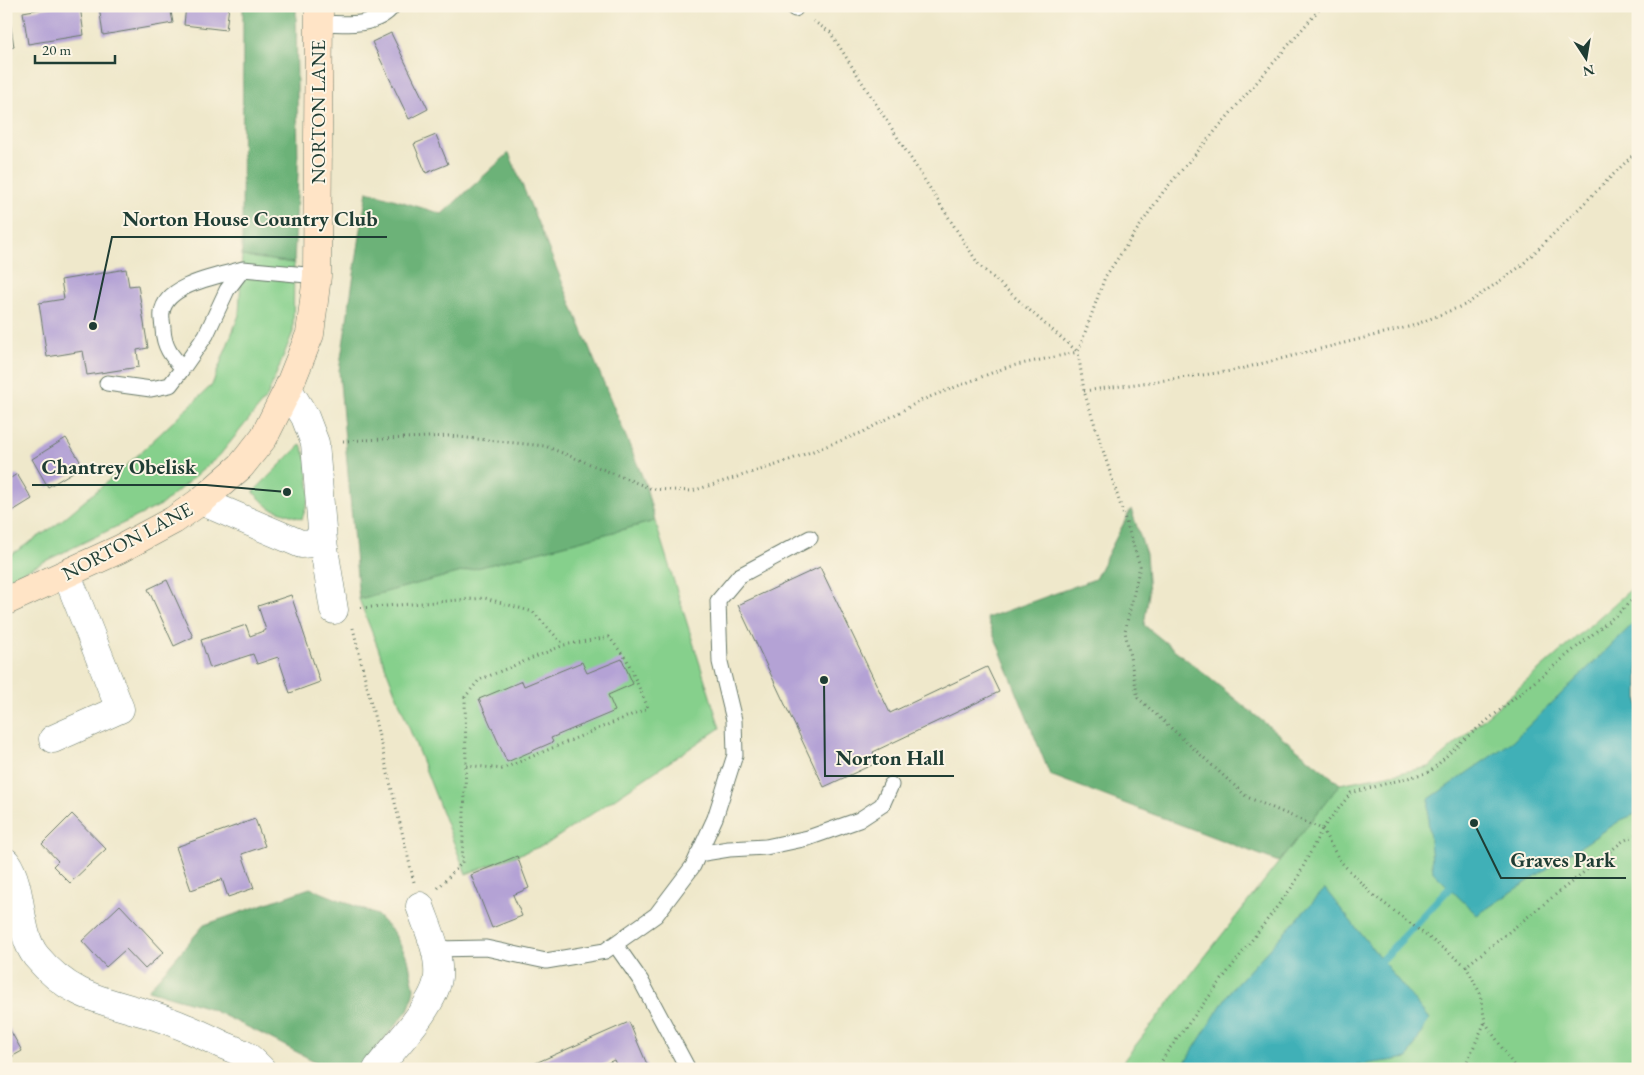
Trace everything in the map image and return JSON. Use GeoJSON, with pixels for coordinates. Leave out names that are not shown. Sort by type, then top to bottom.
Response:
{"type":"FeatureCollection","features":[{"type":"Feature","properties":{"kind":"street","name":"NORTON LANE"},"geometry":{"type":"LineString","coordinates":[[6,601],[120,549],[174,520],[201,501],[241,466],[264,437],[288,389],[310,334],[317,276],[318,15]]}},
{"type":"Feature","properties":{"kind":"street"},"geometry":{"type":"LineString","coordinates":[[288,389],[305,417],[315,443],[323,542],[341,609]]}},
{"type":"Feature","properties":{"kind":"street"},"geometry":{"type":"LineString","coordinates":[[201,501],[301,544],[323,542]]}},
{"type":"Feature","properties":{"kind":"street"},"geometry":{"type":"LineString","coordinates":[[53,739],[120,709],[66,575]]}},
{"type":"Feature","properties":{"kind":"street"},"geometry":{"type":"LineString","coordinates":[[6,862],[14,876],[27,934],[34,953],[51,973],[72,988],[103,1002],[149,1014],[205,1036],[247,1056],[262,1069]]}},
{"type":"Feature","properties":{"kind":"street"},"geometry":{"type":"LineString","coordinates":[[377,1069],[432,998],[438,978],[436,949],[420,906]]}},
{"type":"Feature","properties":{"kind":"lane"},"geometry":{"type":"LineString","coordinates":[[318,15],[343,24],[375,20],[393,6]]}},
{"type":"Feature","properties":{"kind":"lane"},"geometry":{"type":"LineString","coordinates":[[184,368],[170,356],[164,336],[162,312],[168,298],[184,287],[243,269],[317,276]]}},
{"type":"Feature","properties":{"kind":"lane"},"geometry":{"type":"LineString","coordinates":[[108,383],[151,388],[170,384],[184,368],[206,335],[227,290],[243,269]]}},
{"type":"Feature","properties":{"kind":"lane"},"geometry":{"type":"LineString","coordinates":[[436,949],[486,948],[546,960],[605,951],[656,915],[693,866],[715,818],[735,755],[734,720],[720,662],[718,601],[740,576],[810,538]]}},
{"type":"Feature","properties":{"kind":"lane"},"geometry":{"type":"LineString","coordinates":[[698,854],[729,849],[766,847],[800,840],[859,820],[882,805],[891,785]]}},
{"type":"Feature","properties":{"kind":"lane"},"geometry":{"type":"LineString","coordinates":[[615,944],[641,981],[688,1069]]}},
{"type":"Feature","properties":{"kind":"path"},"geometry":{"type":"LineString","coordinates":[[1322,6],[1163,192],[1105,277],[1078,352],[1084,391],[1140,566],[1125,631],[1138,698],[1247,797],[1322,829],[1340,860],[1372,894],[1466,966],[1480,993],[1485,1022],[1516,1069]]}},
{"type":"Feature","properties":{"kind":"path"},"geometry":{"type":"LineString","coordinates":[[794,8],[830,32],[979,265],[1078,352]]}},
{"type":"Feature","properties":{"kind":"path"},"geometry":{"type":"LineString","coordinates":[[1084,391],[1232,371],[1412,326],[1467,304],[1522,266],[1638,150]]}},
{"type":"Feature","properties":{"kind":"path"},"geometry":{"type":"LineString","coordinates":[[315,443],[448,436],[545,446],[652,489],[692,491],[776,465],[862,433],[922,400],[1007,367],[1078,352]]}},
{"type":"Feature","properties":{"kind":"path"},"geometry":{"type":"LineString","coordinates":[[1157,1069],[1179,1036],[1295,883],[1322,829],[1351,793],[1430,772],[1461,742],[1621,611],[1638,594]]}},
{"type":"Feature","properties":{"kind":"path"},"geometry":{"type":"LineString","coordinates":[[420,906],[341,609],[485,598],[534,612],[564,645]]}},
{"type":"Feature","properties":{"kind":"path"},"geometry":{"type":"LineString","coordinates":[[420,906],[462,863],[466,765],[465,697],[479,680],[564,645],[609,637],[627,660],[648,708],[502,769],[466,765]]}},
{"type":"Feature","properties":{"kind":"path"},"geometry":{"type":"LineString","coordinates":[[1466,966],[1623,841],[1638,834]]}},
{"type":"Feature","properties":{"kind":"path"},"geometry":{"type":"LineString","coordinates":[[1462,1069],[1485,1022]]}},
{"type":"Feature","properties":{"kind":"green space"},"geometry":{"type":"Polygon","coordinates":[[[243,6],[296,6],[298,172],[294,263],[242,256],[243,6]]]}},
{"type":"Feature","properties":{"kind":"green space"},"geometry":{"type":"Polygon","coordinates":[[[509,153],[645,483],[655,521],[359,599],[339,371],[367,191],[442,214],[509,153]]]}},
{"type":"Feature","properties":{"kind":"green space"},"geometry":{"type":"Polygon","coordinates":[[[242,256],[294,263],[293,332],[267,397],[219,456],[161,505],[6,580],[6,558],[56,525],[126,466],[212,385],[239,315],[242,256]]]}},
{"type":"Feature","properties":{"kind":"green space"},"geometry":{"type":"Polygon","coordinates":[[[301,444],[307,460],[310,495],[302,519],[270,508],[253,492],[301,444]]]}},
{"type":"Feature","properties":{"kind":"green space"},"geometry":{"type":"Polygon","coordinates":[[[1131,509],[1146,554],[1149,593],[1144,625],[1340,784],[1279,862],[1050,775],[987,618],[1095,579],[1131,509]]]}},
{"type":"Feature","properties":{"kind":"green space"},"geometry":{"type":"Polygon","coordinates":[[[655,521],[720,728],[547,844],[466,874],[359,599],[655,521]]]}},
{"type":"Feature","properties":{"kind":"green space"},"geometry":{"type":"Polygon","coordinates":[[[1638,583],[1638,1069],[1117,1069],[1340,784],[1429,767],[1638,583]]]}},
{"type":"Feature","properties":{"kind":"green space"},"geometry":{"type":"Polygon","coordinates":[[[310,888],[377,915],[394,933],[408,959],[414,988],[408,1010],[363,1065],[357,1069],[326,1067],[206,1007],[148,990],[204,925],[310,888]]]}},
{"type":"Feature","properties":{"kind":"water"},"geometry":{"type":"Polygon","coordinates":[[[1638,619],[1638,813],[1621,820],[1477,915],[1433,872],[1428,820],[1429,799],[1513,741],[1638,619]]]}},
{"type":"Feature","properties":{"kind":"water"},"geometry":{"type":"Polygon","coordinates":[[[1325,889],[1429,1019],[1408,1058],[1333,1069],[1181,1069],[1230,991],[1325,889]]]}},
{"type":"Feature","properties":{"kind":"building"},"geometry":{"type":"Polygon","coordinates":[[[57,6],[80,6],[84,35],[28,44],[23,12],[57,6]]]}},
{"type":"Feature","properties":{"kind":"building"},"geometry":{"type":"Polygon","coordinates":[[[99,6],[170,6],[173,23],[103,35],[99,6]]]}},
{"type":"Feature","properties":{"kind":"building"},"geometry":{"type":"Polygon","coordinates":[[[186,6],[229,6],[226,30],[184,25],[186,6]]]}},
{"type":"Feature","properties":{"kind":"building"},"geometry":{"type":"Polygon","coordinates":[[[6,14],[9,14],[14,47],[6,49],[6,14]]]}},
{"type":"Feature","properties":{"kind":"building"},"geometry":{"type":"Polygon","coordinates":[[[391,33],[428,109],[409,119],[372,42],[391,33]]]}},
{"type":"Feature","properties":{"kind":"building"},"geometry":{"type":"Polygon","coordinates":[[[436,135],[448,164],[426,173],[414,144],[436,135]]]}},
{"type":"Feature","properties":{"kind":"building"},"geometry":{"type":"Polygon","coordinates":[[[126,269],[129,286],[138,285],[148,348],[137,350],[139,367],[87,375],[83,351],[47,357],[39,303],[64,299],[61,280],[126,269]]]}},
{"type":"Feature","properties":{"kind":"building"},"geometry":{"type":"Polygon","coordinates":[[[66,438],[83,466],[48,487],[32,459],[66,438]]]}},
{"type":"Feature","properties":{"kind":"building"},"geometry":{"type":"Polygon","coordinates":[[[17,474],[32,499],[6,515],[6,481],[17,474]]]}},
{"type":"Feature","properties":{"kind":"building"},"geometry":{"type":"Polygon","coordinates":[[[820,567],[890,713],[987,667],[999,692],[873,752],[878,762],[824,787],[738,605],[820,567]]]}},
{"type":"Feature","properties":{"kind":"building"},"geometry":{"type":"Polygon","coordinates":[[[167,580],[193,637],[174,646],[148,589],[167,580]]]}},
{"type":"Feature","properties":{"kind":"building"},"geometry":{"type":"Polygon","coordinates":[[[291,595],[320,682],[290,693],[278,657],[257,664],[253,654],[210,668],[201,640],[246,625],[250,636],[266,630],[258,606],[291,595]]]}},
{"type":"Feature","properties":{"kind":"building"},"geometry":{"type":"Polygon","coordinates":[[[622,659],[633,684],[608,695],[615,711],[551,738],[553,742],[507,762],[479,699],[522,681],[524,686],[582,662],[587,673],[622,659]]]}},
{"type":"Feature","properties":{"kind":"building"},"geometry":{"type":"Polygon","coordinates":[[[72,814],[106,849],[70,883],[53,866],[58,861],[42,844],[72,814]]]}},
{"type":"Feature","properties":{"kind":"building"},"geometry":{"type":"Polygon","coordinates":[[[255,819],[265,846],[242,854],[254,888],[228,897],[222,879],[191,890],[176,847],[255,819]]]}},
{"type":"Feature","properties":{"kind":"building"},"geometry":{"type":"Polygon","coordinates":[[[517,856],[529,888],[513,895],[522,916],[492,928],[471,875],[517,856]]]}},
{"type":"Feature","properties":{"kind":"building"},"geometry":{"type":"Polygon","coordinates":[[[120,905],[164,952],[145,969],[126,949],[106,967],[82,941],[120,905]]]}},
{"type":"Feature","properties":{"kind":"building"},"geometry":{"type":"Polygon","coordinates":[[[629,1022],[649,1069],[618,1069],[614,1060],[594,1069],[522,1069],[629,1022]]]}},
{"type":"Feature","properties":{"kind":"building"},"geometry":{"type":"Polygon","coordinates":[[[6,1023],[22,1051],[6,1060],[6,1023]]]}},
{"type":"Feature","properties":{"kind":"waterway"},"geometry":{"type":"LineString","coordinates":[[1382,960],[1449,888]]}},
{"type":"Feature","properties":{"kind":"place","name":"Norton House Country Club"},"geometry":{"type":"Point","coordinates":[93,326]}},
{"type":"Feature","properties":{"kind":"place","name":"Chantrey Obelisk"},"geometry":{"type":"Point","coordinates":[287,492]}},
{"type":"Feature","properties":{"kind":"place","name":"Norton Hall"},"geometry":{"type":"Point","coordinates":[824,680]}},
{"type":"Feature","properties":{"kind":"place","name":"Graves Park"},"geometry":{"type":"Point","coordinates":[1474,823]}}]}
